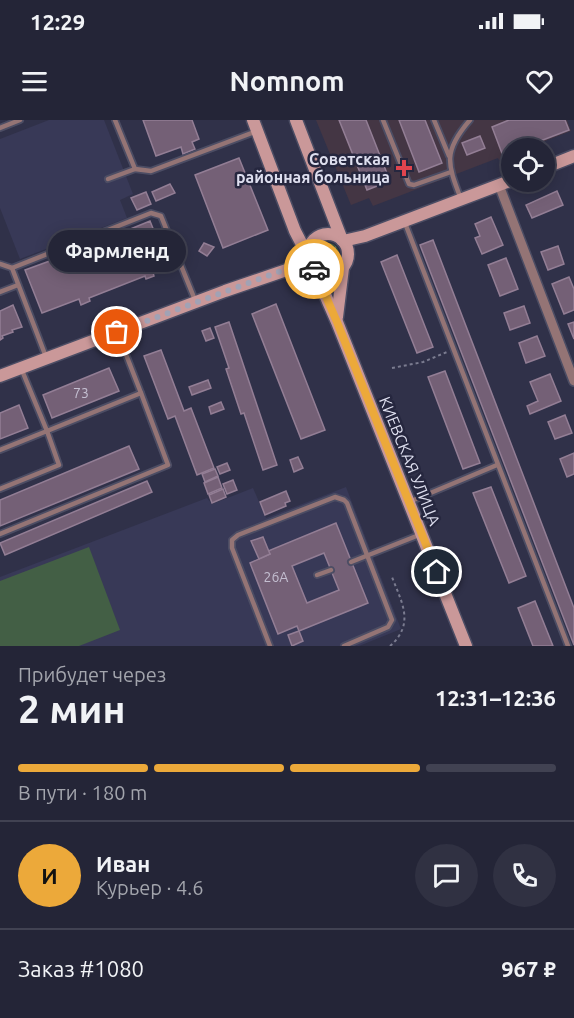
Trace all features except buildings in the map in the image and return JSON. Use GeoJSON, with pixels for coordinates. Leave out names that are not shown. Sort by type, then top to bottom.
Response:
{"type":"FeatureCollection","features":[{"type":"Feature","properties":{"kind":"main road"},"geometry":{"type":"LineString","coordinates":[[296,120],[344,243],[347,259],[343,268],[328,274],[319,272],[310,261],[311,244],[319,237],[333,235],[344,243]]}},
{"type":"Feature","properties":{"kind":"main road","name":"КИЕВСКАЯ УЛИЦА"},"geometry":{"type":"LineString","coordinates":[[255,126],[296,231],[337,322],[466,646]]}},
{"type":"Feature","properties":{"kind":"main road"},"geometry":{"type":"LineString","coordinates":[[555,164],[574,156]]}},
{"type":"Feature","properties":{"kind":"main road"},"geometry":{"type":"LineString","coordinates":[[344,243],[499,185]]}},
{"type":"Feature","properties":{"kind":"main road"},"geometry":{"type":"LineString","coordinates":[[0,376],[310,261]]}},
{"type":"Feature","properties":{"kind":"main road","name":"КИЕВСКАЯ УЛИЦА"},"geometry":{"type":"LineString","coordinates":[[337,322],[343,268]]}},
{"type":"Feature","properties":{"kind":"street"},"geometry":{"type":"LineString","coordinates":[[499,185],[574,381]]}},
{"type":"Feature","properties":{"kind":"lane"},"geometry":{"type":"LineString","coordinates":[[0,128],[20,120]]}},
{"type":"Feature","properties":{"kind":"lane"},"geometry":{"type":"LineString","coordinates":[[116,120],[135,169]]}},
{"type":"Feature","properties":{"kind":"lane"},"geometry":{"type":"LineString","coordinates":[[383,120],[409,184],[414,185],[451,172]]}},
{"type":"Feature","properties":{"kind":"lane"},"geometry":{"type":"LineString","coordinates":[[434,120],[449,156],[451,172],[461,199]]}},
{"type":"Feature","properties":{"kind":"lane"},"geometry":{"type":"LineString","coordinates":[[449,156],[453,142],[470,120]]}},
{"type":"Feature","properties":{"kind":"lane"},"geometry":{"type":"LineString","coordinates":[[108,179],[135,169],[156,170],[255,126]]}},
{"type":"Feature","properties":{"kind":"lane"},"geometry":{"type":"LineString","coordinates":[[0,264],[12,268],[156,213],[160,216],[196,302]]}},
{"type":"Feature","properties":{"kind":"lane"},"geometry":{"type":"LineString","coordinates":[[404,221],[568,646]]}},
{"type":"Feature","properties":{"kind":"lane"},"geometry":{"type":"LineString","coordinates":[[12,268],[47,358]]}},
{"type":"Feature","properties":{"kind":"lane"},"geometry":{"type":"LineString","coordinates":[[0,292],[18,285]]}},
{"type":"Feature","properties":{"kind":"lane"},"geometry":{"type":"LineString","coordinates":[[0,534],[168,465],[117,332]]}},
{"type":"Feature","properties":{"kind":"lane"},"geometry":{"type":"LineString","coordinates":[[0,489],[59,465],[21,368]]}},
{"type":"Feature","properties":{"kind":"lane"},"geometry":{"type":"LineString","coordinates":[[0,450],[141,393]]}},
{"type":"Feature","properties":{"kind":"lane"},"geometry":{"type":"LineString","coordinates":[[409,502],[497,465]]}},
{"type":"Feature","properties":{"kind":"lane"},"geometry":{"type":"LineString","coordinates":[[270,646],[232,548],[232,540],[335,497],[347,503],[392,620],[388,627],[344,646]]}},
{"type":"Feature","properties":{"kind":"lane"},"geometry":{"type":"LineString","coordinates":[[351,562],[422,534]]}},
{"type":"Feature","properties":{"kind":"lane"},"geometry":{"type":"LineString","coordinates":[[317,575],[331,570]]}},
{"type":"Feature","properties":{"kind":"path"},"geometry":{"type":"LineString","coordinates":[[392,368],[423,362],[453,350]]}},
{"type":"Feature","properties":{"kind":"path"},"geometry":{"type":"LineString","coordinates":[[390,646],[403,630],[405,615],[392,577]]}},
{"type":"Feature","properties":{"kind":"shaded area"},"geometry":{"type":"Polygon","coordinates":[[[49,120],[104,120],[133,194],[120,200],[127,218],[20,259],[0,208],[0,139],[49,120]]]}},
{"type":"Feature","properties":{"kind":"shaded area","name":"Советская районная больница"},"geometry":{"type":"Polygon","coordinates":[[[316,120],[567,120],[571,131],[553,138],[501,138],[501,159],[499,160],[498,158],[373,206],[369,198],[351,205],[316,120]]]}},
{"type":"Feature","properties":{"kind":"shaded area"},"geometry":{"type":"Polygon","coordinates":[[[346,487],[401,629],[359,646],[0,646],[0,577],[207,498],[212,504],[253,488],[266,518],[346,487]]]}},
{"type":"Feature","properties":{"kind":"green space"},"geometry":{"type":"Polygon","coordinates":[[[328,243],[336,246],[339,254],[336,262],[328,265],[320,262],[317,254],[320,246],[328,243]]]}},
{"type":"Feature","properties":{"kind":"green space"},"geometry":{"type":"Polygon","coordinates":[[[89,547],[120,630],[79,646],[0,646],[0,581],[89,547]]]}},
{"type":"Feature","properties":{"kind":"way so far"},"geometry":{"type":"LineString","coordinates":[[117,332],[294,266],[310,262],[314,269]]}},
{"type":"Feature","properties":{"kind":"place","name":"Советская районная больница"},"geometry":{"type":"Point","coordinates":[404,168]}},
{"type":"Feature","properties":{"kind":"place","name":"Фармленд"},"geometry":{"type":"Point","coordinates":[117,332]}},
{"type":"Feature","properties":{"kind":"route"},"geometry":{"type":"LineString","coordinates":[[314,269],[437,572]]}}]}
